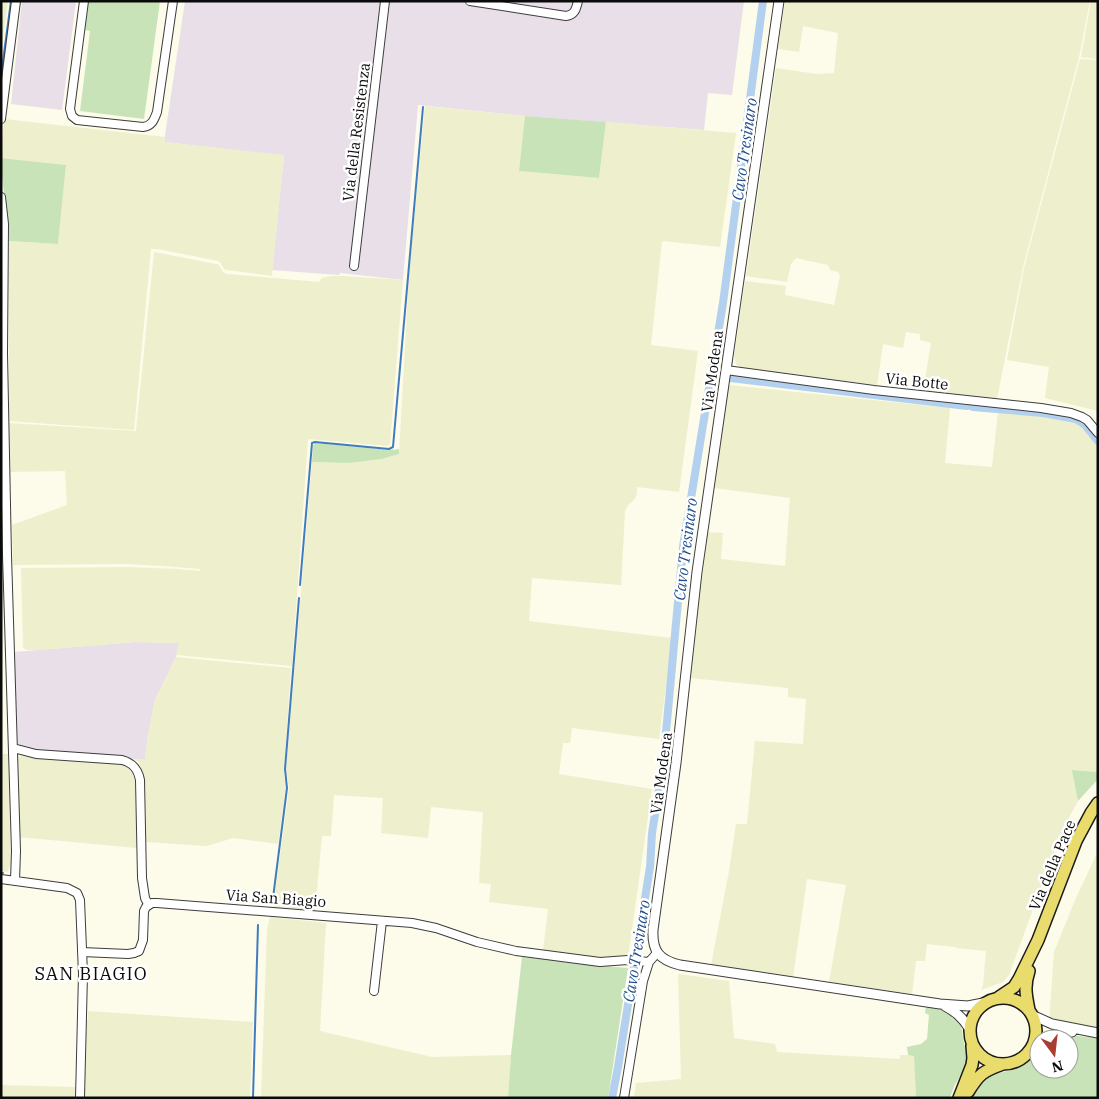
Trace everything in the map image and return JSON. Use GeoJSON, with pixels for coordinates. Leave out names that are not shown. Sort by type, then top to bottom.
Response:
{"type":"FeatureCollection","features":[{"type":"Feature","properties":{"kind":"main road","name":"Via della Pace"},"geometry":{"type":"LineString","coordinates":[[1035,1029],[1026,992],[1026,983],[1038,940],[1076,841],[1098,803]]}},
{"type":"Feature","properties":{"kind":"main road","name":"Via della Pace"},"geometry":{"type":"LineString","coordinates":[[983,1003],[1008,992],[1016,983],[1038,940]]}},
{"type":"Feature","properties":{"kind":"main road"},"geometry":{"type":"LineString","coordinates":[[999,997],[1012,998],[1024,1005],[1031,1013]]}},
{"type":"Feature","properties":{"kind":"main road"},"geometry":{"type":"LineString","coordinates":[[960,1098],[973,1058],[969,1028],[976,1010],[983,1003]]}},
{"type":"Feature","properties":{"kind":"main road"},"geometry":{"type":"LineString","coordinates":[[971,1042],[984,1058],[990,1062],[1004,1064]]}},
{"type":"Feature","properties":{"kind":"main road","name":"Via della Pace"},"geometry":{"type":"LineString","coordinates":[[964,1098],[979,1076],[992,1068],[1015,1062],[1029,1051]]}},
{"type":"Feature","properties":{"kind":"street"},"geometry":{"type":"LineString","coordinates":[[1,119],[16,1]]}},
{"type":"Feature","properties":{"kind":"street"},"geometry":{"type":"LineString","coordinates":[[84,1],[70,109],[72,116],[77,120],[143,127],[152,123],[157,112],[173,1]]}},
{"type":"Feature","properties":{"kind":"street","name":"Via della Resistenza"},"geometry":{"type":"LineString","coordinates":[[354,266],[385,1]]}},
{"type":"Feature","properties":{"kind":"street"},"geometry":{"type":"LineString","coordinates":[[470,1],[566,16],[572,15],[575,12],[578,1]]}},
{"type":"Feature","properties":{"kind":"street","name":"Via Modena"},"geometry":{"type":"LineString","coordinates":[[657,953],[652,939],[652,930],[677,758],[696,572],[779,1]]}},
{"type":"Feature","properties":{"kind":"street"},"geometry":{"type":"LineString","coordinates":[[1,197],[4,230],[3,354],[16,851],[15,881]]}},
{"type":"Feature","properties":{"kind":"street","name":"Via Botte"},"geometry":{"type":"LineString","coordinates":[[726,370],[874,390],[1071,413],[1087,420],[1098,433]]}},
{"type":"Feature","properties":{"kind":"street"},"geometry":{"type":"LineString","coordinates":[[13,748],[36,754],[122,760],[134,766],[139,776],[142,878],[145,898],[148,904],[144,911],[143,940],[139,951],[134,954],[82,952]]}},
{"type":"Feature","properties":{"kind":"street"},"geometry":{"type":"LineString","coordinates":[[1,879],[67,888],[77,893],[80,900],[83,974],[80,1098]]}},
{"type":"Feature","properties":{"kind":"street","name":"Via San Biagio"},"geometry":{"type":"LineString","coordinates":[[148,904],[157,903],[412,923],[516,951],[600,962],[628,960],[646,962]]}},
{"type":"Feature","properties":{"kind":"street"},"geometry":{"type":"LineString","coordinates":[[374,991],[382,921]]}},
{"type":"Feature","properties":{"kind":"street"},"geometry":{"type":"LineString","coordinates":[[624,1098],[646,962],[657,953],[664,959],[680,965],[940,1004],[968,1006],[983,1003]]}},
{"type":"Feature","properties":{"kind":"street"},"geometry":{"type":"LineString","coordinates":[[940,1004],[958,1013],[969,1028]]}},
{"type":"Feature","properties":{"kind":"street"},"geometry":{"type":"LineString","coordinates":[[1031,1013],[1052,1024],[1098,1033]]}},
{"type":"Feature","properties":{"kind":"street"},"geometry":{"type":"LineString","coordinates":[[1079,1031],[1085,1031]]}},
{"type":"Feature","properties":{"kind":"shaded area"},"geometry":{"type":"Polygon","coordinates":[[[22,1],[76,1],[62,110],[11,104],[22,1]]]}},
{"type":"Feature","properties":{"kind":"shaded area"},"geometry":{"type":"Polygon","coordinates":[[[185,1],[744,1],[732,95],[708,93],[704,130],[525,116],[418,105],[403,280],[340,273],[339,275],[272,270],[284,156],[164,142],[185,1]]]}},
{"type":"Feature","properties":{"kind":"shaded area"},"geometry":{"type":"Polygon","coordinates":[[[134,642],[180,643],[176,657],[155,700],[145,760],[28,749],[18,744],[16,741],[14,652],[134,642]]]}},
{"type":"Feature","properties":{"kind":"green space"},"geometry":{"type":"Polygon","coordinates":[[[1,1],[8,1],[1,53],[1,1]]]}},
{"type":"Feature","properties":{"kind":"green space"},"geometry":{"type":"Polygon","coordinates":[[[89,1],[160,1],[144,119],[80,111],[90,31],[85,30],[89,1]]]}},
{"type":"Feature","properties":{"kind":"green space"},"geometry":{"type":"Polygon","coordinates":[[[785,1],[1090,1],[1079,57],[1023,267],[997,399],[923,391],[931,343],[920,340],[920,334],[906,332],[903,348],[883,344],[877,385],[741,368],[736,364],[734,356],[745,281],[786,286],[785,295],[834,305],[840,276],[838,272],[830,270],[828,265],[796,258],[791,264],[787,282],[746,276],[776,68],[817,74],[834,73],[838,33],[803,26],[799,52],[778,49],[785,1]]]}},
{"type":"Feature","properties":{"kind":"green space"},"geometry":{"type":"Polygon","coordinates":[[[1091,1],[1098,1],[1098,59],[1081,57],[1091,1]]]}},
{"type":"Feature","properties":{"kind":"green space"},"geometry":{"type":"Polygon","coordinates":[[[1080,59],[1098,60],[1098,411],[1045,398],[1049,367],[1007,360],[1024,268],[1080,59]]]}},
{"type":"Feature","properties":{"kind":"green space"},"geometry":{"type":"Polygon","coordinates":[[[425,106],[525,116],[519,171],[599,178],[606,122],[736,133],[720,247],[662,241],[651,345],[698,351],[679,492],[637,487],[637,494],[634,500],[625,511],[621,585],[532,578],[529,621],[672,638],[659,739],[572,728],[570,743],[563,743],[559,774],[652,789],[628,957],[605,959],[543,951],[548,909],[489,902],[491,884],[479,883],[483,812],[431,807],[428,838],[381,833],[383,798],[334,795],[331,836],[322,836],[315,911],[273,909],[289,788],[286,769],[312,462],[349,463],[382,459],[399,454],[409,274],[425,106]]]}},
{"type":"Feature","properties":{"kind":"green space"},"geometry":{"type":"Polygon","coordinates":[[[525,116],[606,122],[599,178],[519,171],[525,116]]]}},
{"type":"Feature","properties":{"kind":"green space"},"geometry":{"type":"Polygon","coordinates":[[[4,119],[165,137],[165,142],[284,155],[272,276],[227,270],[218,261],[151,249],[134,430],[9,421],[9,241],[58,244],[66,165],[1,158],[4,119]]]}},
{"type":"Feature","properties":{"kind":"green space"},"geometry":{"type":"Polygon","coordinates":[[[1,158],[66,165],[58,244],[9,241],[1,158]]]}},
{"type":"Feature","properties":{"kind":"green space"},"geometry":{"type":"Polygon","coordinates":[[[154,252],[218,264],[223,272],[227,274],[319,282],[322,278],[331,276],[403,280],[390,444],[387,446],[308,439],[292,666],[176,655],[179,643],[134,642],[40,650],[26,650],[23,647],[21,568],[127,567],[200,571],[200,569],[127,564],[13,565],[12,525],[67,505],[65,471],[10,472],[9,423],[136,431],[154,252]]]}},
{"type":"Feature","properties":{"kind":"green space"},"geometry":{"type":"Polygon","coordinates":[[[729,385],[950,408],[945,463],[992,467],[998,412],[1050,417],[1076,422],[1082,426],[1098,445],[1098,772],[1073,770],[1078,801],[1066,823],[1051,860],[1009,975],[1003,982],[981,990],[986,951],[927,944],[925,961],[916,961],[912,994],[829,982],[846,885],[807,879],[793,977],[711,965],[736,824],[747,824],[755,741],[803,744],[806,699],[788,697],[788,688],[690,678],[706,532],[723,533],[721,559],[785,566],[790,498],[714,488],[729,385]]]}},
{"type":"Feature","properties":{"kind":"green space"},"geometry":{"type":"Polygon","coordinates":[[[315,443],[390,450],[399,449],[399,454],[382,459],[349,463],[312,462],[313,446],[315,443]]]}},
{"type":"Feature","properties":{"kind":"green space"},"geometry":{"type":"Polygon","coordinates":[[[176,657],[291,668],[284,769],[286,785],[278,844],[233,838],[207,846],[146,842],[145,784],[143,772],[139,763],[134,759],[145,760],[155,700],[176,657]]]}},
{"type":"Feature","properties":{"kind":"green space"},"geometry":{"type":"Polygon","coordinates":[[[1,754],[8,754],[11,862],[6,872],[1,871],[1,754]]]}},
{"type":"Feature","properties":{"kind":"green space"},"geometry":{"type":"Polygon","coordinates":[[[17,757],[123,765],[129,769],[134,775],[135,780],[137,848],[18,837],[17,757]]]}},
{"type":"Feature","properties":{"kind":"green space"},"geometry":{"type":"Polygon","coordinates":[[[1072,770],[1098,772],[1098,779],[1078,801],[1072,770]]]}},
{"type":"Feature","properties":{"kind":"green space"},"geometry":{"type":"Polygon","coordinates":[[[1098,851],[1098,1028],[1049,1022],[1054,952],[1098,851]]]}},
{"type":"Feature","properties":{"kind":"green space"},"geometry":{"type":"Polygon","coordinates":[[[270,917],[326,923],[320,1031],[432,1057],[511,1055],[508,1098],[261,1098],[267,930],[270,917]]]}},
{"type":"Feature","properties":{"kind":"green space"},"geometry":{"type":"Polygon","coordinates":[[[522,957],[628,968],[608,1098],[508,1098],[522,957]]]}},
{"type":"Feature","properties":{"kind":"green space"},"geometry":{"type":"Polygon","coordinates":[[[678,974],[729,981],[734,1038],[775,1044],[777,1052],[900,1059],[900,1055],[914,1055],[916,1098],[634,1098],[636,1083],[681,1079],[678,974]]]}},
{"type":"Feature","properties":{"kind":"green space"},"geometry":{"type":"Polygon","coordinates":[[[926,1006],[937,1008],[952,1015],[959,1022],[962,1030],[967,1062],[954,1086],[950,1098],[916,1098],[914,1056],[908,1055],[907,1047],[921,1044],[927,1039],[929,1015],[925,1013],[926,1006]]]}},
{"type":"Feature","properties":{"kind":"green space"},"geometry":{"type":"Polygon","coordinates":[[[88,1011],[253,1022],[250,1098],[83,1098],[85,1020],[88,1020],[88,1011]]]}},
{"type":"Feature","properties":{"kind":"green space"},"geometry":{"type":"Polygon","coordinates":[[[1079,1036],[1098,1038],[1098,1098],[969,1098],[976,1086],[984,1079],[1023,1065],[1029,1060],[1029,1079],[1079,1079],[1079,1036]]]}},
{"type":"Feature","properties":{"kind":"green space"},"geometry":{"type":"Polygon","coordinates":[[[1,1085],[76,1087],[76,1098],[1,1098],[1,1085]]]}},
{"type":"Feature","properties":{"kind":"waterway"},"geometry":{"type":"LineString","coordinates":[[1,76],[11,1]]}},
{"type":"Feature","properties":{"kind":"waterway","name":"Cavo Tresinaro"},"geometry":{"type":"LineString","coordinates":[[612,1098],[650,867],[652,833],[663,765],[683,547],[723,303],[763,1]]}},
{"type":"Feature","properties":{"kind":"waterway"},"geometry":{"type":"LineString","coordinates":[[300,585],[312,443],[389,449],[393,447],[423,107]]}},
{"type":"Feature","properties":{"kind":"waterway"},"geometry":{"type":"LineString","coordinates":[[730,378],[967,406]]}},
{"type":"Feature","properties":{"kind":"waterway"},"geometry":{"type":"LineString","coordinates":[[973,407],[1043,413],[1076,419],[1085,425],[1098,441]]}},
{"type":"Feature","properties":{"kind":"waterway"},"geometry":{"type":"LineString","coordinates":[[273,898],[287,788],[285,769],[299,598]]}},
{"type":"Feature","properties":{"kind":"waterway"},"geometry":{"type":"LineString","coordinates":[[253,1098],[258,925]]}},
{"type":"Feature","properties":{"kind":"district","name":"SAN BIAGIO"},"geometry":{"type":"Point","coordinates":[91,973]}}]}
